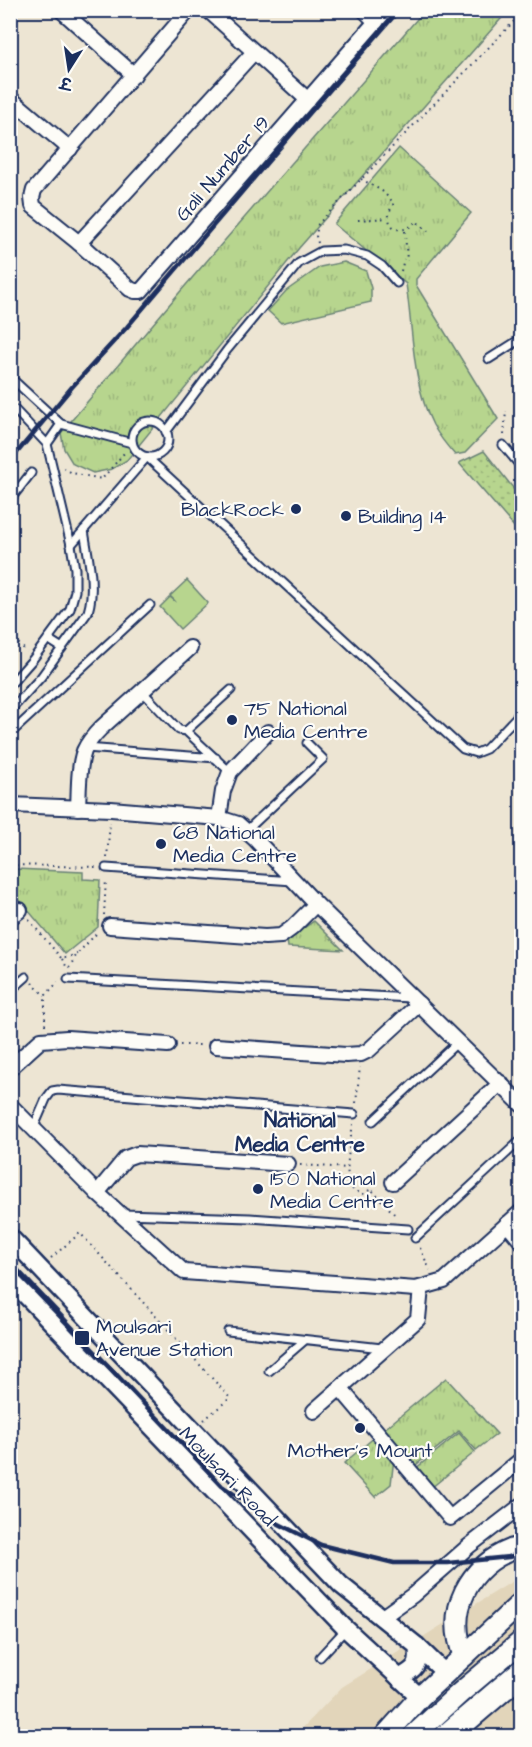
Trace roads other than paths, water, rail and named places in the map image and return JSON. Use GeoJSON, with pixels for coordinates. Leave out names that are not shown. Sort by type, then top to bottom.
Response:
{"type":"FeatureCollection","features":[{"type":"Feature","properties":{"kind":"highway"},"geometry":{"type":"LineString","coordinates":[[447,1737],[522,1672]]}},
{"type":"Feature","properties":{"kind":"main road"},"geometry":{"type":"LineString","coordinates":[[464,1656],[458,1642],[458,1616],[471,1578],[500,1554],[513,1548],[522,1552]]}},
{"type":"Feature","properties":{"kind":"main road"},"geometry":{"type":"LineString","coordinates":[[385,1737],[420,1696],[522,1602]]}},
{"type":"Feature","properties":{"kind":"main road"},"geometry":{"type":"LineString","coordinates":[[413,1737],[460,1693],[522,1641]]}},
{"type":"Feature","properties":{"kind":"street"},"geometry":{"type":"LineString","coordinates":[[61,10],[134,75]]}},
{"type":"Feature","properties":{"kind":"street"},"geometry":{"type":"LineString","coordinates":[[189,10],[34,190],[33,206],[79,243],[254,52]]}},
{"type":"Feature","properties":{"kind":"street"},"geometry":{"type":"LineString","coordinates":[[208,10],[308,100]]}},
{"type":"Feature","properties":{"kind":"street"},"geometry":{"type":"LineString","coordinates":[[363,10],[376,22]]}},
{"type":"Feature","properties":{"kind":"street","name":"Gali Number 19"},"geometry":{"type":"LineString","coordinates":[[79,243],[130,289],[141,291],[386,10]]}},
{"type":"Feature","properties":{"kind":"street"},"geometry":{"type":"LineString","coordinates":[[10,98],[70,149]]}},
{"type":"Feature","properties":{"kind":"street"},"geometry":{"type":"LineString","coordinates":[[78,808],[81,764],[90,740],[190,648]]}},
{"type":"Feature","properties":{"kind":"street"},"geometry":{"type":"LineString","coordinates":[[219,818],[223,791],[230,772],[268,732]]}},
{"type":"Feature","properties":{"kind":"street"},"geometry":{"type":"LineString","coordinates":[[10,805],[219,818],[238,824],[316,904],[522,1105]]}},
{"type":"Feature","properties":{"kind":"street"},"geometry":{"type":"LineString","coordinates":[[110,926],[266,937],[281,936],[316,904]]}},
{"type":"Feature","properties":{"kind":"street"},"geometry":{"type":"LineString","coordinates":[[216,1046],[329,1054],[361,1053],[369,1050],[416,1001]]}},
{"type":"Feature","properties":{"kind":"street"},"geometry":{"type":"LineString","coordinates":[[10,1068],[45,1038],[168,1045]]}},
{"type":"Feature","properties":{"kind":"street"},"geometry":{"type":"LineString","coordinates":[[393,1182],[501,1083]]}},
{"type":"Feature","properties":{"kind":"street"},"geometry":{"type":"LineString","coordinates":[[10,1105],[97,1192],[184,1272],[421,1288],[444,1281],[522,1211]]}},
{"type":"Feature","properties":{"kind":"street"},"geometry":{"type":"LineString","coordinates":[[97,1192],[126,1158],[137,1154],[288,1164]]}},
{"type":"Feature","properties":{"kind":"street"},"geometry":{"type":"LineString","coordinates":[[507,1224],[522,1242]]}},
{"type":"Feature","properties":{"kind":"street","name":"Moulsari Road"},"geometry":{"type":"LineString","coordinates":[[10,1237],[341,1585],[417,1646],[444,1673]]}},
{"type":"Feature","properties":{"kind":"street","name":"Moulsari Road"},"geometry":{"type":"LineString","coordinates":[[10,1279],[346,1629],[420,1696]]}},
{"type":"Feature","properties":{"kind":"street"},"geometry":{"type":"LineString","coordinates":[[314,1411],[418,1319],[421,1288]]}},
{"type":"Feature","properties":{"kind":"street"},"geometry":{"type":"LineString","coordinates":[[340,1388],[450,1518],[522,1459]]}},
{"type":"Feature","properties":{"kind":"street"},"geometry":{"type":"LineString","coordinates":[[381,1618],[413,1595],[469,1545],[522,1505]]}},
{"type":"Feature","properties":{"kind":"street"},"geometry":{"type":"LineString","coordinates":[[399,1678],[417,1665],[419,1658],[417,1646]]}},
{"type":"Feature","properties":{"kind":"lane"},"geometry":{"type":"LineString","coordinates":[[166,432],[227,350],[299,263],[321,251],[344,250],[367,256],[382,266],[398,283]]}},
{"type":"Feature","properties":{"kind":"lane"},"geometry":{"type":"LineString","coordinates":[[489,359],[522,338]]}},
{"type":"Feature","properties":{"kind":"lane"},"geometry":{"type":"LineString","coordinates":[[10,377],[61,424],[132,442]]}},
{"type":"Feature","properties":{"kind":"lane"},"geometry":{"type":"LineString","coordinates":[[10,410],[15,410],[47,444],[75,568],[75,591],[70,609],[33,659],[10,685]]}},
{"type":"Feature","properties":{"kind":"lane"},"geometry":{"type":"LineString","coordinates":[[71,545],[147,457],[164,451],[168,440],[166,432],[156,422],[145,422],[136,428],[132,442],[136,451],[147,457],[463,749],[476,753],[486,749],[522,711]]}},
{"type":"Feature","properties":{"kind":"lane"},"geometry":{"type":"LineString","coordinates":[[47,444],[61,424]]}},
{"type":"Feature","properties":{"kind":"lane"},"geometry":{"type":"LineString","coordinates":[[503,445],[522,468]]}},
{"type":"Feature","properties":{"kind":"lane"},"geometry":{"type":"LineString","coordinates":[[10,500],[31,473]]}},
{"type":"Feature","properties":{"kind":"lane"},"geometry":{"type":"LineString","coordinates":[[10,711],[41,677],[88,612],[92,600],[92,587],[84,530]]}},
{"type":"Feature","properties":{"kind":"lane"},"geometry":{"type":"LineString","coordinates":[[10,734],[150,605]]}},
{"type":"Feature","properties":{"kind":"lane"},"geometry":{"type":"LineString","coordinates":[[48,639],[62,648]]}},
{"type":"Feature","properties":{"kind":"lane"},"geometry":{"type":"LineString","coordinates":[[186,731],[231,690]]}},
{"type":"Feature","properties":{"kind":"lane"},"geometry":{"type":"LineString","coordinates":[[142,691],[179,730],[186,731],[230,772]]}},
{"type":"Feature","properties":{"kind":"lane"},"geometry":{"type":"LineString","coordinates":[[246,831],[323,759],[307,743]]}},
{"type":"Feature","properties":{"kind":"lane"},"geometry":{"type":"LineString","coordinates":[[86,748],[216,758]]}},
{"type":"Feature","properties":{"kind":"lane"},"geometry":{"type":"LineString","coordinates":[[106,868],[293,881]]}},
{"type":"Feature","properties":{"kind":"lane"},"geometry":{"type":"LineString","coordinates":[[10,991],[26,977]]}},
{"type":"Feature","properties":{"kind":"lane"},"geometry":{"type":"LineString","coordinates":[[68,979],[416,1001]]}},
{"type":"Feature","properties":{"kind":"lane"},"geometry":{"type":"LineString","coordinates":[[373,1121],[458,1042]]}},
{"type":"Feature","properties":{"kind":"lane"},"geometry":{"type":"LineString","coordinates":[[33,1129],[46,1099],[52,1091],[58,1090],[354,1114]]}},
{"type":"Feature","properties":{"kind":"lane"},"geometry":{"type":"LineString","coordinates":[[415,1238],[522,1139]]}},
{"type":"Feature","properties":{"kind":"lane"},"geometry":{"type":"LineString","coordinates":[[120,1214],[250,1218],[408,1229]]}},
{"type":"Feature","properties":{"kind":"lane"},"geometry":{"type":"LineString","coordinates":[[228,1331],[384,1349]]}},
{"type":"Feature","properties":{"kind":"lane"},"geometry":{"type":"LineString","coordinates":[[269,1371],[305,1340]]}},
{"type":"Feature","properties":{"kind":"lane"},"geometry":{"type":"LineString","coordinates":[[320,1657],[346,1629]]}},
{"type":"Feature","properties":{"kind":"railway"},"geometry":{"type":"LineString","coordinates":[[10,461],[399,10]]}},
{"type":"Feature","properties":{"kind":"railway"},"geometry":{"type":"LineString","coordinates":[[10,1262],[222,1486],[277,1523],[321,1545],[394,1563],[448,1563],[509,1557],[522,1553]]}},
{"type":"Feature","properties":{"kind":"place","name":"BlackRock"},"geometry":{"type":"Point","coordinates":[296,509]}},
{"type":"Feature","properties":{"kind":"place","name":"Building 14"},"geometry":{"type":"Point","coordinates":[346,516]}},
{"type":"Feature","properties":{"kind":"place","name":"75 National Media Centre"},"geometry":{"type":"Point","coordinates":[232,720]}},
{"type":"Feature","properties":{"kind":"place","name":"68 National Media Centre"},"geometry":{"type":"Point","coordinates":[161,844]}},
{"type":"Feature","properties":{"kind":"place","name":"150 National Media Centre"},"geometry":{"type":"Point","coordinates":[258,1189]}},
{"type":"Feature","properties":{"kind":"place","name":"Moulsari Avenue Station"},"geometry":{"type":"Point","coordinates":[82,1338]}},
{"type":"Feature","properties":{"kind":"place","name":"Mother's Mount"},"geometry":{"type":"Point","coordinates":[360,1428]}},
{"type":"Feature","properties":{"kind":"district","name":"National Media Centre"},"geometry":{"type":"Point","coordinates":[300,1132]}}]}
